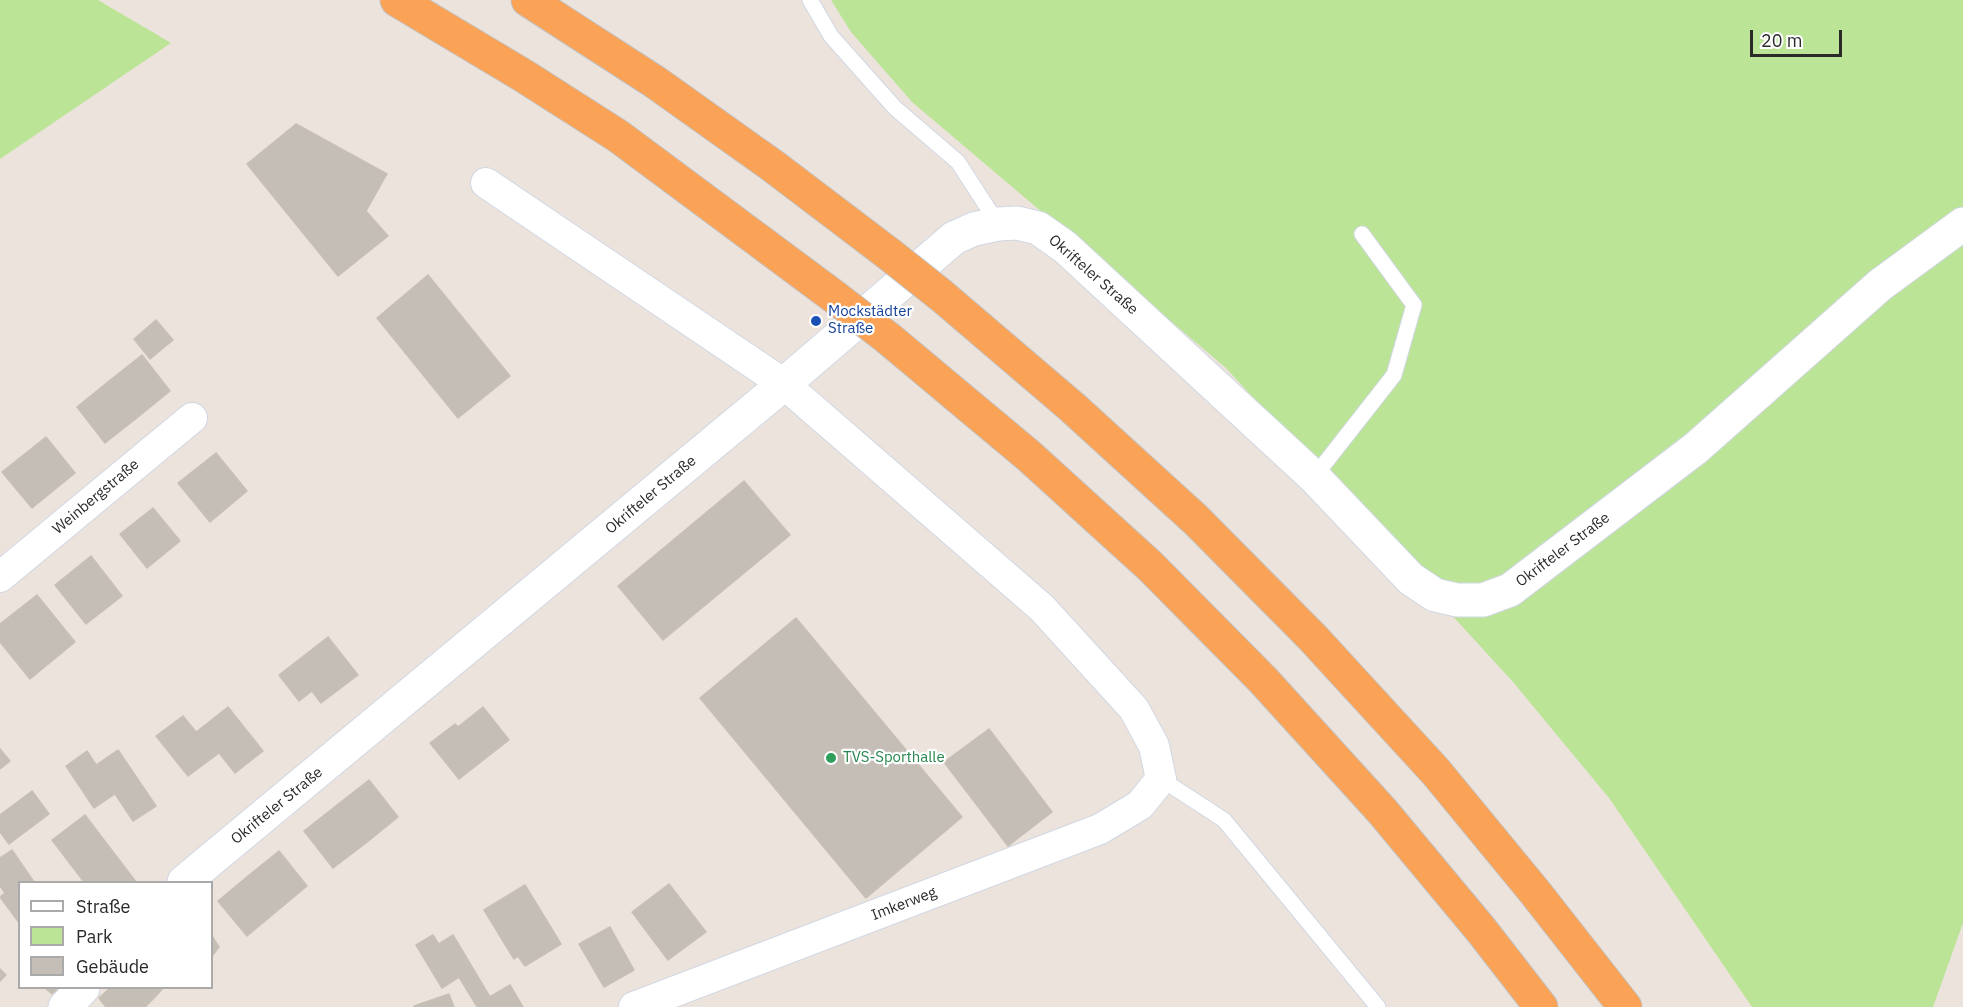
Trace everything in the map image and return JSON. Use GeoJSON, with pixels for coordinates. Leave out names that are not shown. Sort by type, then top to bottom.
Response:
{"type":"FeatureCollection","features":[{"type":"Feature","properties":{"kind":"highway"},"geometry":{"type":"LineString","coordinates":[[397,0],[524,76],[618,136],[889,339],[1029,456],[1150,566],[1263,680],[1383,812],[1482,931],[1541,1007]]}},
{"type":"Feature","properties":{"kind":"highway"},"geometry":{"type":"LineString","coordinates":[[528,0],[655,82],[773,166],[889,254],[1072,407],[1188,513],[1313,638],[1436,772],[1625,1007]]}},
{"type":"Feature","properties":{"kind":"street"},"geometry":{"type":"LineString","coordinates":[[486,183],[784,384],[1042,608],[1134,709],[1154,746],[1161,779]]}},
{"type":"Feature","properties":{"kind":"street","name":"Okrifteler Straße"},"geometry":{"type":"LineString","coordinates":[[185,881],[784,384],[954,238],[974,229],[1017,223],[1038,228],[1065,247],[1314,477],[1412,579],[1435,595],[1457,600],[1483,600],[1510,590],[1696,448],[1880,285],[1963,224]]}},
{"type":"Feature","properties":{"kind":"street","name":"Weinbergstraße"},"geometry":{"type":"LineString","coordinates":[[0,577],[192,418]]}},
{"type":"Feature","properties":{"kind":"street","name":"Imkerweg"},"geometry":{"type":"LineString","coordinates":[[634,1007],[1100,829],[1140,805],[1161,779]]}},
{"type":"Feature","properties":{"kind":"street"},"geometry":{"type":"LineString","coordinates":[[65,1007],[81,989]]}},
{"type":"Feature","properties":{"kind":"lane"},"geometry":{"type":"LineString","coordinates":[[810,0],[831,36],[895,108],[958,162],[998,224]]}},
{"type":"Feature","properties":{"kind":"lane"},"geometry":{"type":"LineString","coordinates":[[1314,477],[1394,375],[1414,305],[1362,234]]}},
{"type":"Feature","properties":{"kind":"lane"},"geometry":{"type":"LineString","coordinates":[[1161,779],[1224,820],[1378,1007]]}},
{"type":"Feature","properties":{"kind":"green space"},"geometry":{"type":"Polygon","coordinates":[[[0,0],[98,0],[171,43],[0,159],[0,0]]]}},
{"type":"Feature","properties":{"kind":"green space"},"geometry":{"type":"Polygon","coordinates":[[[831,0],[1963,0],[1963,923],[1933,1007],[1752,1007],[1609,798],[1513,682],[1226,368],[912,102],[851,32],[831,0]]]}},
{"type":"Feature","properties":{"kind":"building"},"geometry":{"type":"Polygon","coordinates":[[[296,124],[387,174],[366,211],[388,236],[338,276],[247,164],[296,124]]]}},
{"type":"Feature","properties":{"kind":"building"},"geometry":{"type":"Polygon","coordinates":[[[428,275],[510,376],[458,418],[377,318],[428,275]]]}},
{"type":"Feature","properties":{"kind":"building"},"geometry":{"type":"Polygon","coordinates":[[[156,320],[173,340],[150,359],[134,339],[156,320]]]}},
{"type":"Feature","properties":{"kind":"building"},"geometry":{"type":"Polygon","coordinates":[[[142,355],[170,391],[138,417],[109,381],[142,355]]]}},
{"type":"Feature","properties":{"kind":"building"},"geometry":{"type":"Polygon","coordinates":[[[109,381],[138,417],[105,443],[77,407],[109,381]]]}},
{"type":"Feature","properties":{"kind":"building"},"geometry":{"type":"Polygon","coordinates":[[[46,437],[75,473],[32,508],[2,472],[46,437]]]}},
{"type":"Feature","properties":{"kind":"building"},"geometry":{"type":"Polygon","coordinates":[[[216,453],[247,491],[210,522],[178,483],[216,453]]]}},
{"type":"Feature","properties":{"kind":"building"},"geometry":{"type":"Polygon","coordinates":[[[744,481],[790,535],[663,640],[618,586],[744,481]]]}},
{"type":"Feature","properties":{"kind":"building"},"geometry":{"type":"Polygon","coordinates":[[[153,508],[180,541],[147,568],[120,534],[153,508]]]}},
{"type":"Feature","properties":{"kind":"building"},"geometry":{"type":"Polygon","coordinates":[[[91,556],[122,596],[86,624],[55,585],[91,556]]]}},
{"type":"Feature","properties":{"kind":"building"},"geometry":{"type":"Polygon","coordinates":[[[37,595],[75,642],[30,679],[0,642],[0,624],[37,595]]]}},
{"type":"Feature","properties":{"kind":"building","name":"TVS-Sporthalle"},"geometry":{"type":"Polygon","coordinates":[[[796,618],[962,817],[866,898],[700,698],[796,618]]]}},
{"type":"Feature","properties":{"kind":"building"},"geometry":{"type":"Polygon","coordinates":[[[328,637],[358,675],[321,703],[312,691],[299,701],[279,675],[328,637]]]}},
{"type":"Feature","properties":{"kind":"building"},"geometry":{"type":"Polygon","coordinates":[[[228,707],[263,751],[235,773],[200,729],[228,707]]]}},
{"type":"Feature","properties":{"kind":"building"},"geometry":{"type":"Polygon","coordinates":[[[483,707],[509,740],[459,779],[430,743],[455,724],[458,727],[483,707]]]}},
{"type":"Feature","properties":{"kind":"building"},"geometry":{"type":"Polygon","coordinates":[[[183,716],[196,732],[200,729],[219,753],[188,776],[156,736],[183,716]]]}},
{"type":"Feature","properties":{"kind":"building"},"geometry":{"type":"Polygon","coordinates":[[[989,729],[1052,812],[1008,846],[944,762],[989,729]]]}},
{"type":"Feature","properties":{"kind":"building"},"geometry":{"type":"Polygon","coordinates":[[[0,749],[10,761],[0,769],[0,749]]]}},
{"type":"Feature","properties":{"kind":"building"},"geometry":{"type":"Polygon","coordinates":[[[118,750],[156,806],[133,821],[96,765],[118,750]]]}},
{"type":"Feature","properties":{"kind":"building"},"geometry":{"type":"Polygon","coordinates":[[[87,751],[115,794],[94,808],[66,766],[87,751]]]}},
{"type":"Feature","properties":{"kind":"building"},"geometry":{"type":"Polygon","coordinates":[[[369,780],[398,817],[366,843],[337,805],[369,780]]]}},
{"type":"Feature","properties":{"kind":"building"},"geometry":{"type":"Polygon","coordinates":[[[32,791],[49,814],[29,829],[12,806],[32,791]]]}},
{"type":"Feature","properties":{"kind":"building"},"geometry":{"type":"Polygon","coordinates":[[[337,805],[366,843],[333,868],[304,831],[337,805]]]}},
{"type":"Feature","properties":{"kind":"building"},"geometry":{"type":"Polygon","coordinates":[[[12,806],[29,829],[9,844],[0,832],[0,815],[12,806]]]}},
{"type":"Feature","properties":{"kind":"building"},"geometry":{"type":"Polygon","coordinates":[[[85,815],[135,881],[83,881],[52,840],[85,815]]]}},
{"type":"Feature","properties":{"kind":"building"},"geometry":{"type":"Polygon","coordinates":[[[12,850],[33,881],[18,881],[18,894],[0,869],[0,858],[12,850]]]}},
{"type":"Feature","properties":{"kind":"building"},"geometry":{"type":"Polygon","coordinates":[[[279,851],[307,886],[277,911],[248,876],[279,851]]]}},
{"type":"Feature","properties":{"kind":"building"},"geometry":{"type":"Polygon","coordinates":[[[0,869],[18,894],[18,921],[0,897],[5,893],[0,886],[0,869]]]}},
{"type":"Feature","properties":{"kind":"building"},"geometry":{"type":"Polygon","coordinates":[[[248,876],[277,911],[247,936],[218,901],[248,876]]]}},
{"type":"Feature","properties":{"kind":"building"},"geometry":{"type":"Polygon","coordinates":[[[669,884],[706,932],[668,960],[632,912],[669,884]]]}},
{"type":"Feature","properties":{"kind":"building"},"geometry":{"type":"Polygon","coordinates":[[[525,885],[561,944],[525,966],[518,956],[514,959],[484,910],[525,885]]]}},
{"type":"Feature","properties":{"kind":"building"},"geometry":{"type":"Polygon","coordinates":[[[610,927],[634,970],[604,987],[579,944],[610,927]]]}},
{"type":"Feature","properties":{"kind":"building"},"geometry":{"type":"Polygon","coordinates":[[[433,935],[459,977],[442,988],[416,945],[433,935]]]}},
{"type":"Feature","properties":{"kind":"building"},"geometry":{"type":"Polygon","coordinates":[[[453,935],[490,997],[476,1005],[439,944],[453,935]]]}},
{"type":"Feature","properties":{"kind":"building"},"geometry":{"type":"Polygon","coordinates":[[[213,938],[219,947],[213,955],[213,938]]]}},
{"type":"Feature","properties":{"kind":"building"},"geometry":{"type":"Polygon","coordinates":[[[0,969],[6,975],[0,981],[0,969]]]}},
{"type":"Feature","properties":{"kind":"building"},"geometry":{"type":"Polygon","coordinates":[[[510,985],[523,1007],[478,1007],[476,1005],[510,985]]]}},
{"type":"Feature","properties":{"kind":"building"},"geometry":{"type":"Polygon","coordinates":[[[46,989],[57,989],[52,994],[46,989]]]}},
{"type":"Feature","properties":{"kind":"building"},"geometry":{"type":"Polygon","coordinates":[[[109,989],[148,989],[156,996],[145,1007],[106,1007],[99,998],[109,989]]]}},
{"type":"Feature","properties":{"kind":"building"},"geometry":{"type":"Polygon","coordinates":[[[148,989],[162,989],[156,996],[148,989]]]}},
{"type":"Feature","properties":{"kind":"building"},"geometry":{"type":"Polygon","coordinates":[[[449,994],[454,1007],[414,1007],[414,1006],[449,994]]]}},
{"type":"Feature","properties":{"kind":"place","name":"Mockstädter Straße"},"geometry":{"type":"Point","coordinates":[816,321]}},
{"type":"Feature","properties":{"kind":"place","name":"TVS-Sporthalle"},"geometry":{"type":"Point","coordinates":[831,758]}}]}
